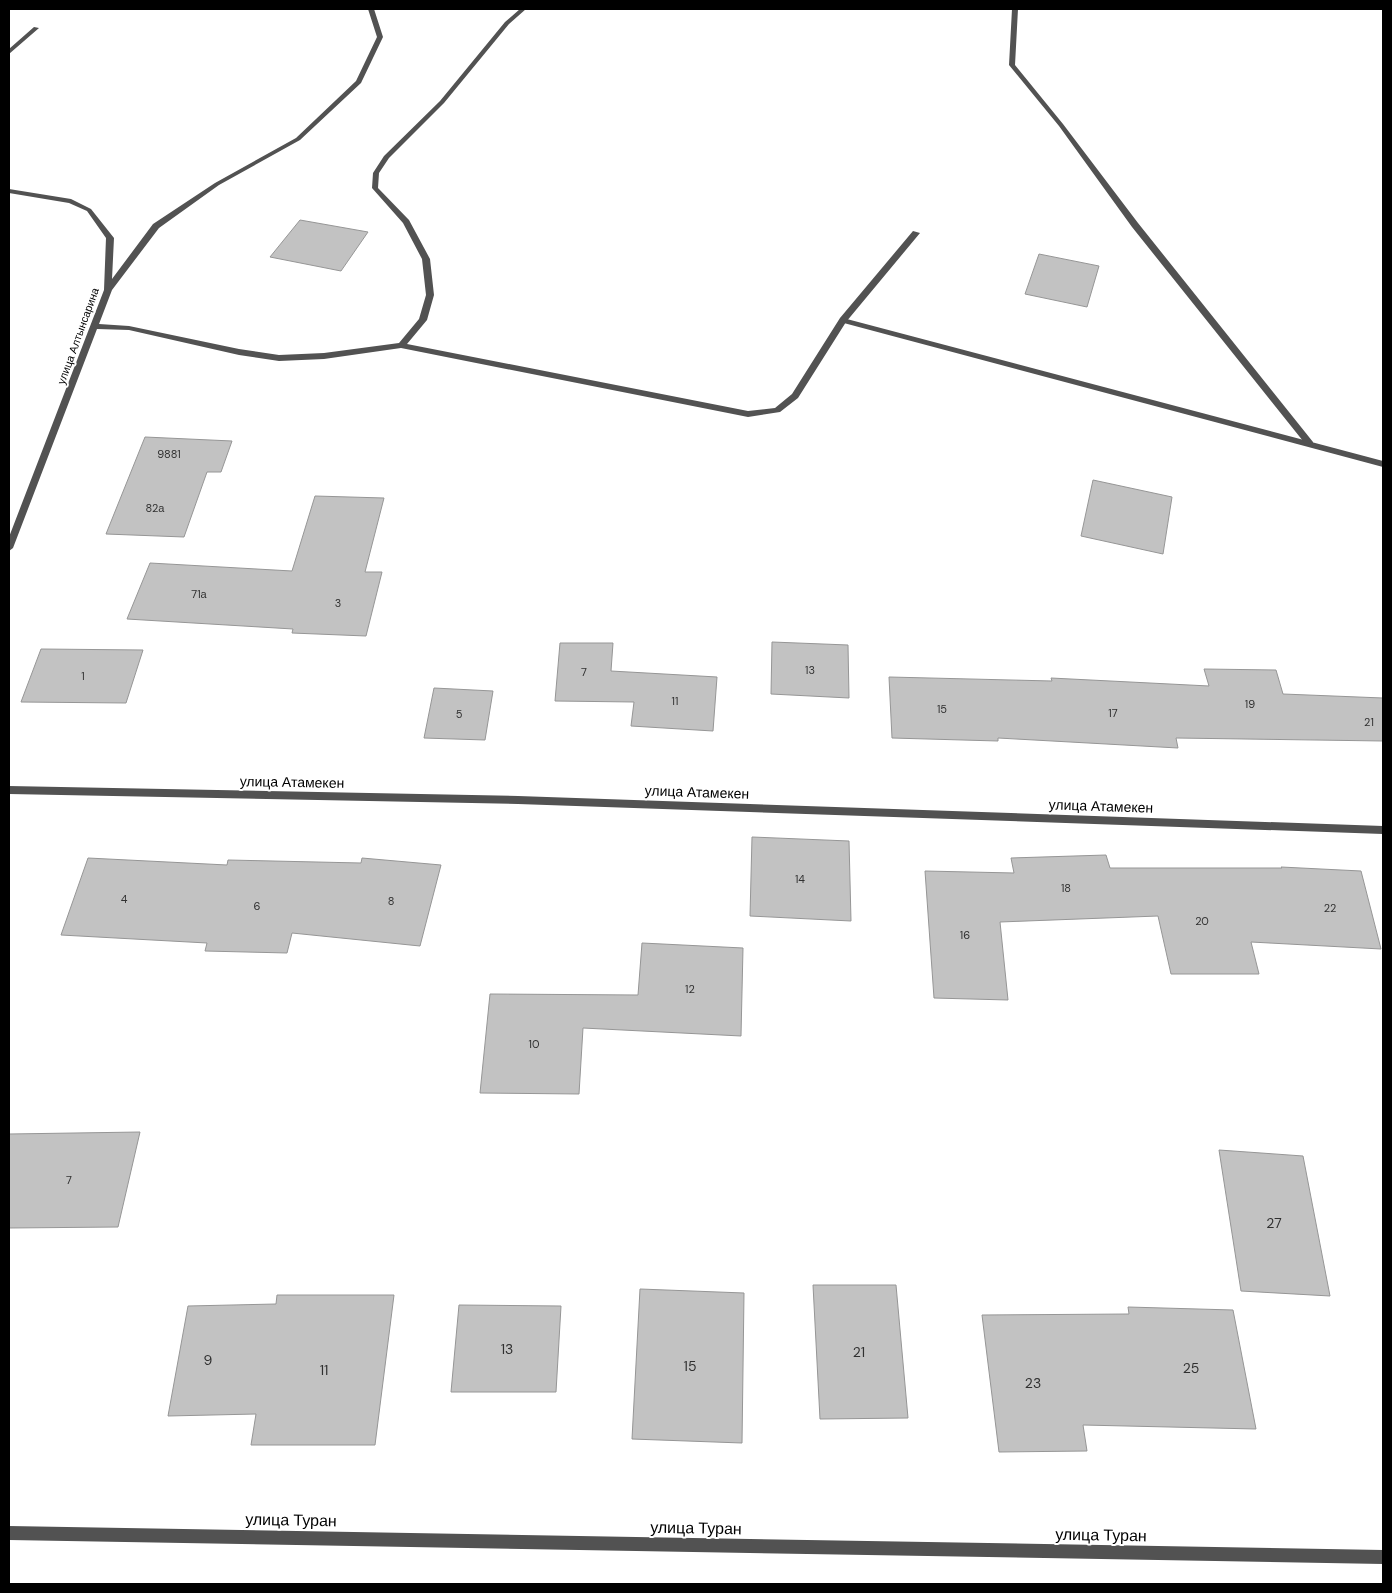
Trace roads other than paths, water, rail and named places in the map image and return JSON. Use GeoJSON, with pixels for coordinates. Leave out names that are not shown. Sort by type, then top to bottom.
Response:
{"type":"FeatureCollection","features":[{"type":"Feature","properties":{"kind":"street"},"geometry":{"type":"LineString","coordinates":[[108,290],[156,226],[217,184],[298,139],[359,82],[380,37],[371,9]]}},
{"type":"Feature","properties":{"kind":"street"},"geometry":{"type":"LineString","coordinates":[[401,344],[423,320],[430,295],[426,259],[406,222],[375,188],[376,173],[386,157],[442,102],[507,23],[523,9]]}},
{"type":"Feature","properties":{"kind":"street"},"geometry":{"type":"LineString","coordinates":[[1015,9],[1012,65],[1061,125],[1135,225],[1310,444]]}},
{"type":"Feature","properties":{"kind":"street"},"geometry":{"type":"LineString","coordinates":[[9,52],[36,28]]}},
{"type":"Feature","properties":{"kind":"street","name":"улица Алтынсарина"},"geometry":{"type":"LineString","coordinates":[[9,191],[71,201],[89,210],[110,238],[108,290],[9,548]]}},
{"type":"Feature","properties":{"kind":"street"},"geometry":{"type":"LineString","coordinates":[[94,326],[130,328],[239,352],[279,358],[324,356],[401,344],[748,414],[777,410],[795,396],[843,320],[916,233]]}},
{"type":"Feature","properties":{"kind":"street"},"geometry":{"type":"LineString","coordinates":[[843,320],[1383,464]]}},
{"type":"Feature","properties":{"kind":"street","name":"улица Атамекен"},"geometry":{"type":"LineString","coordinates":[[9,790],[518,800],[1383,830]]}},
{"type":"Feature","properties":{"kind":"street","name":"улица Туран"},"geometry":{"type":"LineString","coordinates":[[9,1533],[1383,1557]]}}]}
